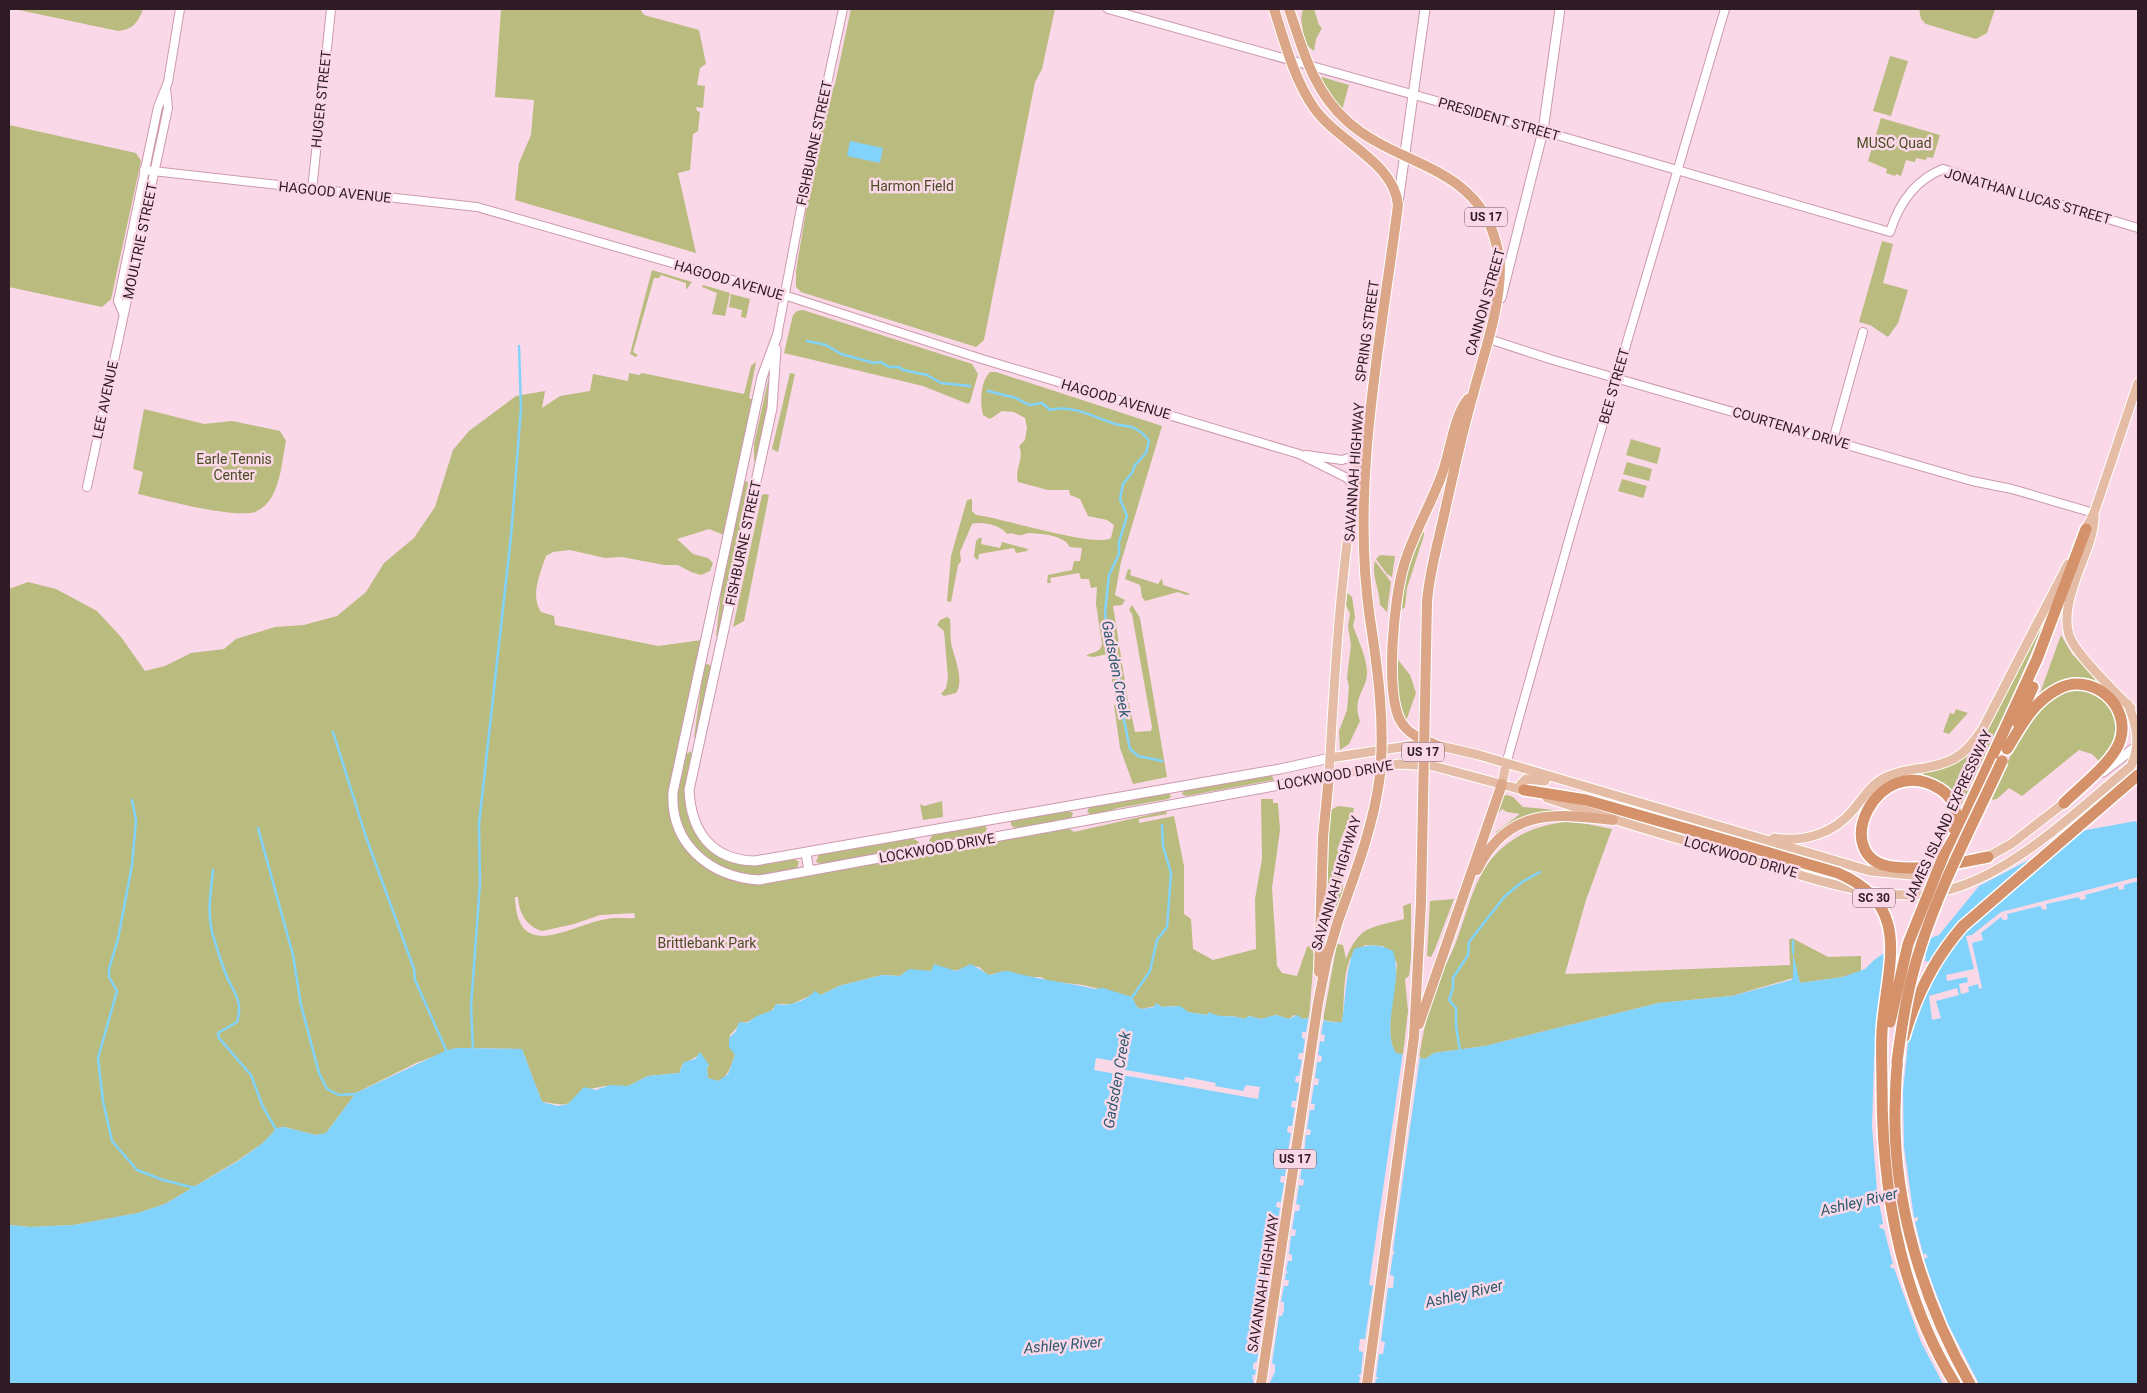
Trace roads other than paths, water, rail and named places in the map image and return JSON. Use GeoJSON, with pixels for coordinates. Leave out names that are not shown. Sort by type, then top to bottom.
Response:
{"type":"FeatureCollection","features":[{"type":"Feature","properties":{"kind":"highway","name":"US 17"},"geometry":{"type":"LineString","coordinates":[[1274,9],[1298,80],[1316,111],[1337,134],[1382,170],[1393,185],[1398,205]]}},
{"type":"Feature","properties":{"kind":"highway","name":"US 17"},"geometry":{"type":"LineString","coordinates":[[1289,9],[1308,66],[1323,95],[1347,122],[1374,141],[1459,184],[1478,204],[1490,224],[1499,252],[1500,266],[1495,317]]}},
{"type":"Feature","properties":{"kind":"highway","name":"SPRING STREET"},"geometry":{"type":"LineString","coordinates":[[1374,387],[1398,205]]}},
{"type":"Feature","properties":{"kind":"highway","name":"CANNON STREET"},"geometry":{"type":"LineString","coordinates":[[1414,1040],[1421,903],[1427,602],[1434,559],[1473,392],[1495,317]]}},
{"type":"Feature","properties":{"kind":"highway","name":"SAVANNAH HIGHWAY"},"geometry":{"type":"LineString","coordinates":[[1261,1384],[1318,1003],[1327,958],[1368,833],[1380,774],[1381,702],[1365,582],[1363,542],[1374,387]]}},
{"type":"Feature","properties":{"kind":"highway"},"geometry":{"type":"LineString","coordinates":[[1436,745],[1414,736],[1400,720],[1394,702],[1394,620],[1400,580],[1407,556],[1443,472],[1464,404],[1473,392]]}},
{"type":"Feature","properties":{"kind":"highway","name":"JAMES ISLAND EXPRESSWAY"},"geometry":{"type":"LineString","coordinates":[[1970,1384],[1934,1311],[1914,1250],[1906,1218],[1897,1156],[1895,1119],[1897,1062],[1907,997],[1921,946],[2037,659],[2086,529]]}},
{"type":"Feature","properties":{"kind":"highway","name":"JAMES ISLAND EXPRESSWAY"},"geometry":{"type":"LineString","coordinates":[[1954,1384],[1915,1299],[1894,1222],[1885,1161],[1882,1088],[1890,1023],[1900,971],[1917,919],[1943,857],[1997,759],[2007,749],[2070,595]]}},
{"type":"Feature","properties":{"kind":"highway","name":"SC 30"},"geometry":{"type":"LineString","coordinates":[[2007,749],[2029,714],[2047,695],[2066,685],[2084,683],[2093,686],[2114,703],[2122,721],[2122,729],[2116,750],[2091,778]]}},
{"type":"Feature","properties":{"kind":"highway"},"geometry":{"type":"LineString","coordinates":[[1897,1062],[1912,1011],[1925,980],[1950,940],[1982,907],[2136,767]]}},
{"type":"Feature","properties":{"kind":"highway"},"geometry":{"type":"LineString","coordinates":[[1318,1003],[1323,837],[1329,776]]}},
{"type":"Feature","properties":{"kind":"highway"},"geometry":{"type":"LineString","coordinates":[[2064,803],[2091,778]]}},
{"type":"Feature","properties":{"kind":"highway"},"geometry":{"type":"LineString","coordinates":[[1943,857],[1957,817],[1951,799],[1945,793],[1923,782],[1906,782],[1888,788],[1872,801],[1863,817],[1861,839],[1872,858],[1883,864],[1892,867],[1928,868],[1988,857]]}},
{"type":"Feature","properties":{"kind":"highway"},"geometry":{"type":"LineString","coordinates":[[1414,1040],[1479,846],[1502,784]]}},
{"type":"Feature","properties":{"kind":"highway","name":"SC 30"},"geometry":{"type":"LineString","coordinates":[[1524,790],[1586,800],[1838,873],[1857,883],[1879,904],[1891,934],[1892,948],[1882,1031],[1882,1088]]}},
{"type":"Feature","properties":{"kind":"highway"},"geometry":{"type":"LineString","coordinates":[[1463,898],[1486,852],[1501,836],[1521,823],[1552,815],[1613,820]]}},
{"type":"Feature","properties":{"kind":"highway","name":"US 17"},"geometry":{"type":"LineString","coordinates":[[1367,1384],[1414,1040]]}},
{"type":"Feature","properties":{"kind":"main road","name":"SPRING STREET"},"geometry":{"type":"LineString","coordinates":[[1398,205],[1424,9]]}},
{"type":"Feature","properties":{"kind":"main road","name":"CANNON STREET"},"geometry":{"type":"LineString","coordinates":[[1495,317],[1544,131],[1560,9]]}},
{"type":"Feature","properties":{"kind":"main road","name":"FISHBURNE STREET"},"geometry":{"type":"LineString","coordinates":[[684,743],[762,377],[777,336]]}},
{"type":"Feature","properties":{"kind":"main road","name":"FISHBURNE STREET"},"geometry":{"type":"LineString","coordinates":[[698,748],[772,408],[777,336]]}},
{"type":"Feature","properties":{"kind":"main road"},"geometry":{"type":"LineString","coordinates":[[1732,831],[1785,840],[1814,836],[1842,822],[1870,788],[1887,776],[1898,772],[1946,764],[1962,754],[1982,730],[2094,513],[2138,383]]}},
{"type":"Feature","properties":{"kind":"main road","name":"SPRING STREET"},"geometry":{"type":"LineString","coordinates":[[1329,776],[1336,647],[1360,454],[1374,387]]}},
{"type":"Feature","properties":{"kind":"main road"},"geometry":{"type":"LineString","coordinates":[[743,468],[758,471]]}},
{"type":"Feature","properties":{"kind":"main road"},"geometry":{"type":"LineString","coordinates":[[2094,513],[2093,531],[2070,595],[2067,624],[2069,636],[2084,657],[2138,714]]}},
{"type":"Feature","properties":{"kind":"main road"},"geometry":{"type":"LineString","coordinates":[[702,657],[719,651]]}},
{"type":"Feature","properties":{"kind":"main road"},"geometry":{"type":"LineString","coordinates":[[2128,704],[2134,718],[2138,745],[2136,767]]}},
{"type":"Feature","properties":{"kind":"main road"},"geometry":{"type":"LineString","coordinates":[[684,743],[698,748]]}},
{"type":"Feature","properties":{"kind":"main road","name":"LOCKWOOD DRIVE"},"geometry":{"type":"LineString","coordinates":[[684,743],[672,804],[678,826],[693,853],[716,870],[743,879],[759,880],[1399,764],[1449,769],[1524,790],[1613,820],[1838,884],[1878,893],[1911,895],[1960,887],[1986,876],[2018,857],[2105,795]]}},
{"type":"Feature","properties":{"kind":"main road","name":"LOCKWOOD DRIVE"},"geometry":{"type":"LineString","coordinates":[[698,748],[688,790],[692,820],[706,841],[724,854],[745,861],[806,853],[1280,769],[1330,758],[1414,745],[1436,745],[1479,755],[1594,791],[1870,871],[1911,875],[1963,867],[1988,857],[2018,840],[2064,803]]}},
{"type":"Feature","properties":{"kind":"main road"},"geometry":{"type":"LineString","coordinates":[[2091,778],[2138,745]]}},
{"type":"Feature","properties":{"kind":"main road"},"geometry":{"type":"LineString","coordinates":[[1502,784],[1506,764]]}},
{"type":"Feature","properties":{"kind":"main road"},"geometry":{"type":"LineString","coordinates":[[1280,769],[1283,784]]}},
{"type":"Feature","properties":{"kind":"main road"},"geometry":{"type":"LineString","coordinates":[[1524,790],[1521,784],[1529,779],[1594,791]]}},
{"type":"Feature","properties":{"kind":"main road"},"geometry":{"type":"LineString","coordinates":[[1176,787],[1178,804]]}},
{"type":"Feature","properties":{"kind":"main road"},"geometry":{"type":"LineString","coordinates":[[1078,804],[1080,822]]}},
{"type":"Feature","properties":{"kind":"main road"},"geometry":{"type":"LineString","coordinates":[[996,819],[999,836]]}},
{"type":"Feature","properties":{"kind":"main road"},"geometry":{"type":"LineString","coordinates":[[921,832],[924,850]]}},
{"type":"Feature","properties":{"kind":"main road"},"geometry":{"type":"LineString","coordinates":[[806,853],[809,871]]}},
{"type":"Feature","properties":{"kind":"street","name":"MOULTRIE STREET"},"geometry":{"type":"LineString","coordinates":[[122,313],[118,301],[158,107],[166,88],[180,9]]}},
{"type":"Feature","properties":{"kind":"street","name":"HUGER STREET"},"geometry":{"type":"LineString","coordinates":[[312,190],[331,9]]}},
{"type":"Feature","properties":{"kind":"street","name":"FISHBURNE STREET"},"geometry":{"type":"LineString","coordinates":[[777,336],[804,187],[843,9]]}},
{"type":"Feature","properties":{"kind":"street","name":"PRESIDENT STREET"},"geometry":{"type":"LineString","coordinates":[[1108,9],[1291,62],[1544,131],[1890,232]]}},
{"type":"Feature","properties":{"kind":"street","name":"BEE STREET"},"geometry":{"type":"LineString","coordinates":[[1506,764],[1616,378],[1725,9]]}},
{"type":"Feature","properties":{"kind":"street","name":"MOULTRIE STREET"},"geometry":{"type":"LineString","coordinates":[[122,313],[127,302],[168,108],[166,88]]}},
{"type":"Feature","properties":{"kind":"street","name":"HAGOOD AVENUE"},"geometry":{"type":"LineString","coordinates":[[144,170],[477,207],[784,295],[985,360],[1299,454],[1342,460],[1360,454]]}},
{"type":"Feature","properties":{"kind":"street","name":"JONATHAN LUCAS STREET"},"geometry":{"type":"LineString","coordinates":[[1890,232],[1904,200],[1916,185],[1928,175],[1943,170],[2138,228]]}},
{"type":"Feature","properties":{"kind":"street","name":"LEE AVENUE"},"geometry":{"type":"LineString","coordinates":[[87,487],[122,313]]}},
{"type":"Feature","properties":{"kind":"street"},"geometry":{"type":"LineString","coordinates":[[1833,440],[1863,332]]}},
{"type":"Feature","properties":{"kind":"street","name":"COURTENAY DRIVE"},"geometry":{"type":"LineString","coordinates":[[1488,339],[1972,481],[2012,489],[2094,513]]}},
{"type":"Feature","properties":{"kind":"street","name":"HAGOOD AVENUE"},"geometry":{"type":"LineString","coordinates":[[1299,454],[1347,478],[1355,489]]}},
{"type":"Feature","properties":{"kind":"water"},"geometry":{"type":"Polygon","coordinates":[[[850,141],[883,148],[880,163],[847,156],[850,141]]]}},
{"type":"Feature","properties":{"kind":"water","name":"Ashley River"},"geometry":{"type":"Polygon","coordinates":[[[2136,821],[2138,827],[2138,1384],[9,1384],[9,1225],[30,1227],[74,1225],[138,1213],[165,1204],[238,1161],[263,1143],[277,1128],[284,1127],[316,1135],[326,1133],[356,1093],[447,1050],[457,1048],[522,1049],[542,1102],[558,1106],[568,1104],[584,1087],[596,1090],[610,1085],[628,1086],[648,1076],[679,1073],[684,1062],[695,1059],[700,1052],[709,1065],[707,1068],[708,1078],[718,1081],[728,1074],[735,1055],[729,1047],[729,1038],[736,1031],[739,1022],[747,1023],[757,1016],[773,1010],[776,1004],[786,1005],[797,1002],[807,998],[815,991],[821,995],[839,986],[882,975],[900,976],[909,969],[931,971],[934,964],[956,971],[971,964],[989,975],[1008,971],[1095,989],[1103,988],[1132,997],[1137,1007],[1142,1009],[1154,1007],[1156,1003],[1162,1007],[1180,1006],[1188,1012],[1207,1015],[1209,1012],[1244,1019],[1249,1016],[1261,1019],[1276,1015],[1289,1019],[1297,1015],[1303,1019],[1313,1018],[1342,1022],[1347,976],[1354,949],[1374,946],[1393,951],[1396,963],[1390,1031],[1396,1053],[1425,1059],[1434,1053],[1485,1046],[1659,1003],[1732,996],[1791,980],[1793,978],[1793,953],[1800,983],[1843,977],[1865,969],[1883,954],[1939,935],[1979,886],[2086,830],[2136,821]]]}},
{"type":"Feature","properties":{"kind":"waterway","name":"Gadsden Creek"},"geometry":{"type":"LineString","coordinates":[[807,341],[826,345],[841,354],[874,363],[881,362],[889,367],[899,367],[903,370],[927,375],[941,383],[970,386]]}},
{"type":"Feature","properties":{"kind":"waterway"},"geometry":{"type":"LineString","coordinates":[[473,1051],[471,1006],[480,883],[479,824],[511,536],[521,408],[519,346]]}},
{"type":"Feature","properties":{"kind":"waterway","name":"Gadsden Creek"},"geometry":{"type":"LineString","coordinates":[[988,391],[1016,398],[1029,405],[1042,403],[1050,410],[1075,410],[1115,424],[1132,427],[1142,433],[1149,441],[1146,453],[1135,465],[1132,473],[1123,484],[1120,499],[1127,516],[1119,542],[1119,554],[1109,575],[1105,612],[1107,630],[1112,635],[1117,659],[1124,720],[1130,749],[1138,756],[1162,761]]}},
{"type":"Feature","properties":{"kind":"waterway"},"geometry":{"type":"LineString","coordinates":[[333,732],[366,837],[414,969],[415,980],[447,1052]]}},
{"type":"Feature","properties":{"kind":"waterway"},"geometry":{"type":"LineString","coordinates":[[132,800],[136,820],[132,865],[118,939],[109,969],[109,977],[117,991],[98,1058],[103,1101],[112,1141],[137,1170],[163,1180],[195,1188],[196,1190]]}},
{"type":"Feature","properties":{"kind":"waterway","name":"Gadsden Creek"},"geometry":{"type":"LineString","coordinates":[[1131,999],[1150,971],[1157,940],[1167,927],[1171,873],[1163,846],[1162,825]]}},
{"type":"Feature","properties":{"kind":"waterway"},"geometry":{"type":"LineString","coordinates":[[258,828],[293,955],[301,1005],[319,1073],[327,1089],[339,1095],[357,1094]]}},
{"type":"Feature","properties":{"kind":"waterway"},"geometry":{"type":"LineString","coordinates":[[213,870],[210,893],[212,932],[223,967],[239,1007],[237,1022],[218,1033],[219,1038],[251,1075],[263,1107],[277,1131]]}},
{"type":"Feature","properties":{"kind":"waterway"},"geometry":{"type":"LineString","coordinates":[[1460,1051],[1456,1026],[1456,1008],[1449,1000],[1453,988],[1453,978],[1468,955],[1469,942],[1505,896],[1522,882],[1540,872]]}},
{"type":"Feature","properties":{"kind":"waterway"},"geometry":{"type":"LineString","coordinates":[[1793,941],[1793,953]]}},
{"type":"Feature","properties":{"kind":"park label","name":"MUSC Quad"},"geometry":{"type":"Point","coordinates":[1894,143]}},
{"type":"Feature","properties":{"kind":"park label","name":"Harmon Field"},"geometry":{"type":"Point","coordinates":[912,186]}},
{"type":"Feature","properties":{"kind":"park label","name":"Earle Tennis Center"},"geometry":{"type":"Point","coordinates":[234,468]}},
{"type":"Feature","properties":{"kind":"park label","name":"Brittlebank Park"},"geometry":{"type":"Point","coordinates":[707,943]}}]}
